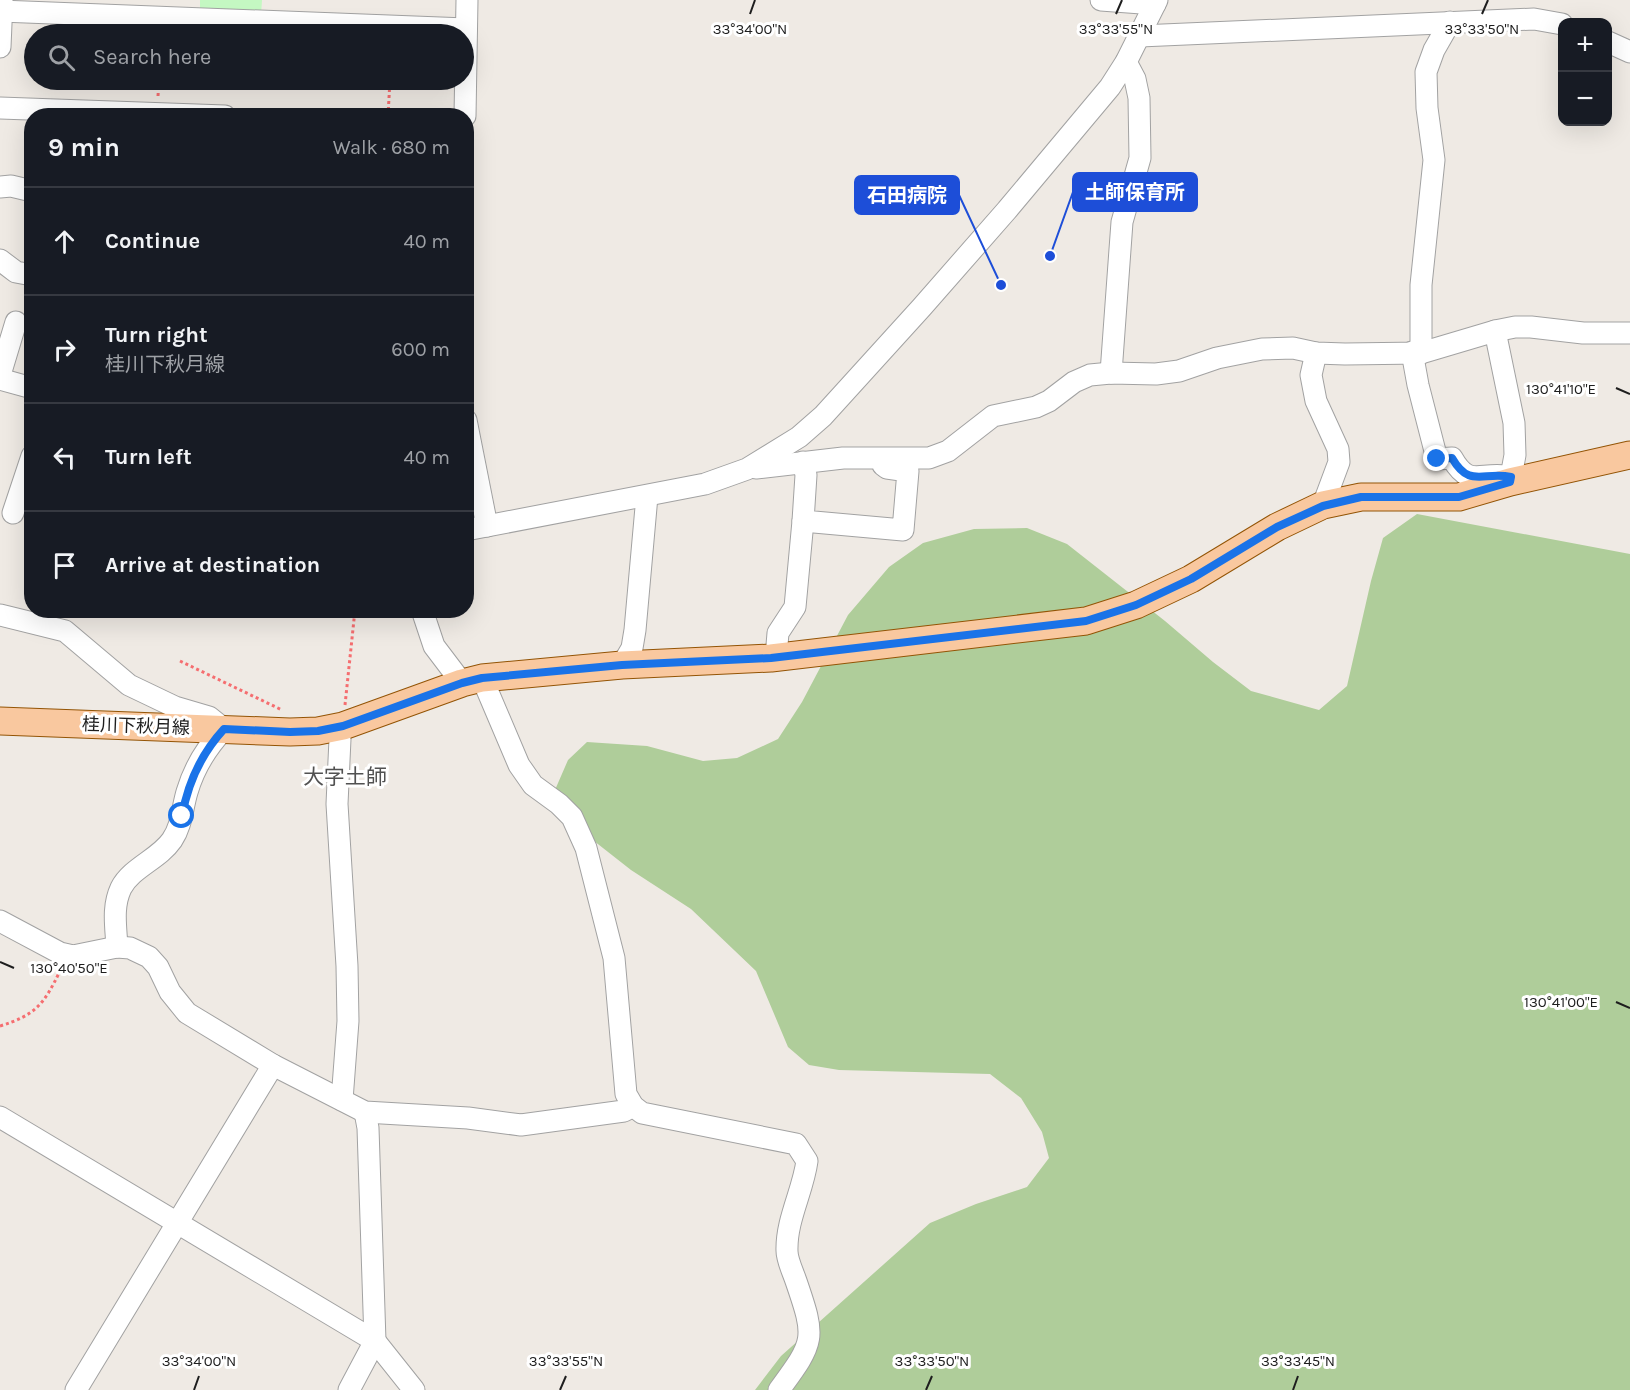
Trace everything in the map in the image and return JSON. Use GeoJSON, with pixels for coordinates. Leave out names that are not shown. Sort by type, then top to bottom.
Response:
{"type":"FeatureCollection","features":[{"type":"Feature","properties":{"kind":"main road","name":"桂川下秋月線"},"geometry":{"type":"LineString","coordinates":[[0,721],[300,732],[341,726],[472,681],[622,665],[776,657],[1086,621],[1136,605],[1191,579],[1277,527],[1323,506],[1361,497],[1459,497],[1511,479],[1630,455]]}},
{"type":"Feature","properties":{"kind":"street"},"geometry":{"type":"LineString","coordinates":[[466,24],[468,0]]}},
{"type":"Feature","properties":{"kind":"street"},"geometry":{"type":"LineString","coordinates":[[474,499],[477,528],[647,496],[705,484],[747,469],[799,437],[823,416],[1007,210],[1110,87],[1126,63],[1156,2],[1101,0]]}},
{"type":"Feature","properties":{"kind":"street"},"geometry":{"type":"LineString","coordinates":[[0,47],[1,7],[360,24]]}},
{"type":"Feature","properties":{"kind":"street"},"geometry":{"type":"LineString","coordinates":[[1140,36],[1534,19],[1558,23]]}},
{"type":"Feature","properties":{"kind":"street"},"geometry":{"type":"LineString","coordinates":[[1450,22],[1434,50],[1426,72],[1427,108],[1434,160],[1416,352],[1429,435],[1437,459],[1452,458],[1459,470],[1466,476],[1477,478],[1495,474],[1511,479],[1515,455],[1514,423],[1495,331]]}},
{"type":"Feature","properties":{"kind":"street"},"geometry":{"type":"LineString","coordinates":[[1612,44],[1630,52]]}},
{"type":"Feature","properties":{"kind":"street"},"geometry":{"type":"LineString","coordinates":[[1110,373],[1122,222],[1140,158],[1139,98],[1135,79],[1126,63]]}},
{"type":"Feature","properties":{"kind":"street"},"geometry":{"type":"LineString","coordinates":[[465,90],[465,108]]}},
{"type":"Feature","properties":{"kind":"street"},"geometry":{"type":"LineString","coordinates":[[0,108],[24,109]]}},
{"type":"Feature","properties":{"kind":"street"},"geometry":{"type":"LineString","coordinates":[[0,187],[11,186],[24,189]]}},
{"type":"Feature","properties":{"kind":"street"},"geometry":{"type":"LineString","coordinates":[[0,260],[16,272],[24,274]]}},
{"type":"Feature","properties":{"kind":"street"},"geometry":{"type":"LineString","coordinates":[[16,322],[0,377],[24,385]]}},
{"type":"Feature","properties":{"kind":"street"},"geometry":{"type":"LineString","coordinates":[[747,469],[843,458],[929,458],[948,451],[993,416],[1036,407],[1049,401],[1074,382],[1090,375],[1156,374],[1179,371],[1217,358],[1262,349],[1293,348],[1316,353],[1346,354],[1416,352],[1495,331],[1531,327],[1583,333],[1630,333]]}},
{"type":"Feature","properties":{"kind":"street"},"geometry":{"type":"LineString","coordinates":[[1316,353],[1311,375],[1316,401],[1338,449],[1340,462],[1323,506]]}},
{"type":"Feature","properties":{"kind":"street"},"geometry":{"type":"LineString","coordinates":[[804,521],[903,530],[908,471],[887,468],[877,458]]}},
{"type":"Feature","properties":{"kind":"street"},"geometry":{"type":"LineString","coordinates":[[776,657],[778,633],[795,607],[804,521],[806,475],[803,462]]}},
{"type":"Feature","properties":{"kind":"street"},"geometry":{"type":"LineString","coordinates":[[13,513],[24,480]]}},
{"type":"Feature","properties":{"kind":"street"},"geometry":{"type":"LineString","coordinates":[[622,665],[632,648],[635,630],[647,496]]}},
{"type":"Feature","properties":{"kind":"street"},"geometry":{"type":"LineString","coordinates":[[0,615],[65,631],[129,685],[174,707],[209,717],[224,729],[201,758],[186,794],[177,831],[170,843],[128,879],[122,887],[115,912],[117,947]]}},
{"type":"Feature","properties":{"kind":"street"},"geometry":{"type":"LineString","coordinates":[[425,618],[434,646],[472,681],[519,765],[533,785],[559,804],[572,818],[586,848],[614,958],[626,1094],[633,1106],[642,1113],[796,1144],[802,1150],[807,1161],[788,1232],[786,1252],[809,1320],[810,1336],[806,1350],[779,1390]]}},
{"type":"Feature","properties":{"kind":"street"},"geometry":{"type":"LineString","coordinates":[[341,726],[337,804],[348,1021],[342,1100]]}},
{"type":"Feature","properties":{"kind":"street"},"geometry":{"type":"LineString","coordinates":[[0,921],[68,955],[117,947],[130,948],[149,957],[158,967],[170,992],[187,1013],[273,1065],[365,1112],[468,1118],[521,1125],[624,1111],[633,1106]]}},
{"type":"Feature","properties":{"kind":"street"},"geometry":{"type":"LineString","coordinates":[[76,1390],[273,1065]]}},
{"type":"Feature","properties":{"kind":"street"},"geometry":{"type":"LineString","coordinates":[[349,1390],[375,1341],[368,1128],[365,1112]]}},
{"type":"Feature","properties":{"kind":"street"},"geometry":{"type":"LineString","coordinates":[[0,1117],[375,1341],[414,1390]]}},
{"type":"Feature","properties":{"kind":"path"},"geometry":{"type":"LineString","coordinates":[[388,108],[389,90]]}},
{"type":"Feature","properties":{"kind":"path"},"geometry":{"type":"LineString","coordinates":[[341,726],[354,618]]}},
{"type":"Feature","properties":{"kind":"path"},"geometry":{"type":"LineString","coordinates":[[180,662],[297,718],[300,732]]}},
{"type":"Feature","properties":{"kind":"path"},"geometry":{"type":"LineString","coordinates":[[0,1026],[16,1021],[37,1009],[52,987],[68,955]]}},
{"type":"Feature","properties":{"kind":"green space"},"geometry":{"type":"Polygon","coordinates":[[[200,0],[262,0],[261,15],[200,13],[200,0]]]}},
{"type":"Feature","properties":{"kind":"green space"},"geometry":{"type":"Polygon","coordinates":[[[1417,514],[1630,554],[1630,1390],[755,1390],[781,1356],[930,1223],[976,1204],[1027,1187],[1049,1158],[1042,1132],[1021,1098],[990,1074],[839,1070],[809,1065],[788,1047],[756,971],[691,909],[631,870],[566,819],[555,790],[568,760],[587,742],[647,746],[703,761],[737,758],[778,739],[802,702],[848,615],[889,567],[923,543],[974,529],[1027,528],[1067,544],[1251,691],[1319,710],[1347,686],[1383,538],[1417,514]]]}},
{"type":"Feature","properties":{"kind":"place","name":"土師保育所"},"geometry":{"type":"Point","coordinates":[1050,256]}},
{"type":"Feature","properties":{"kind":"place","name":"石田病院"},"geometry":{"type":"Point","coordinates":[1001,285]}},
{"type":"Feature","properties":{"kind":"district","name":"大字土師"},"geometry":{"type":"Point","coordinates":[345,777]}},
{"type":"Feature","properties":{"kind":"route"},"geometry":{"type":"LineString","coordinates":[[182,816],[186,794],[201,758],[224,729],[318,731],[343,726],[462,683],[482,678],[622,665],[771,658],[1086,621],[1136,605],[1191,579],[1277,527],[1323,506],[1361,497],[1459,497],[1510,482],[1511,477],[1504,475],[1495,474],[1477,478],[1466,476],[1459,470],[1452,458],[1437,459]]}}]}
